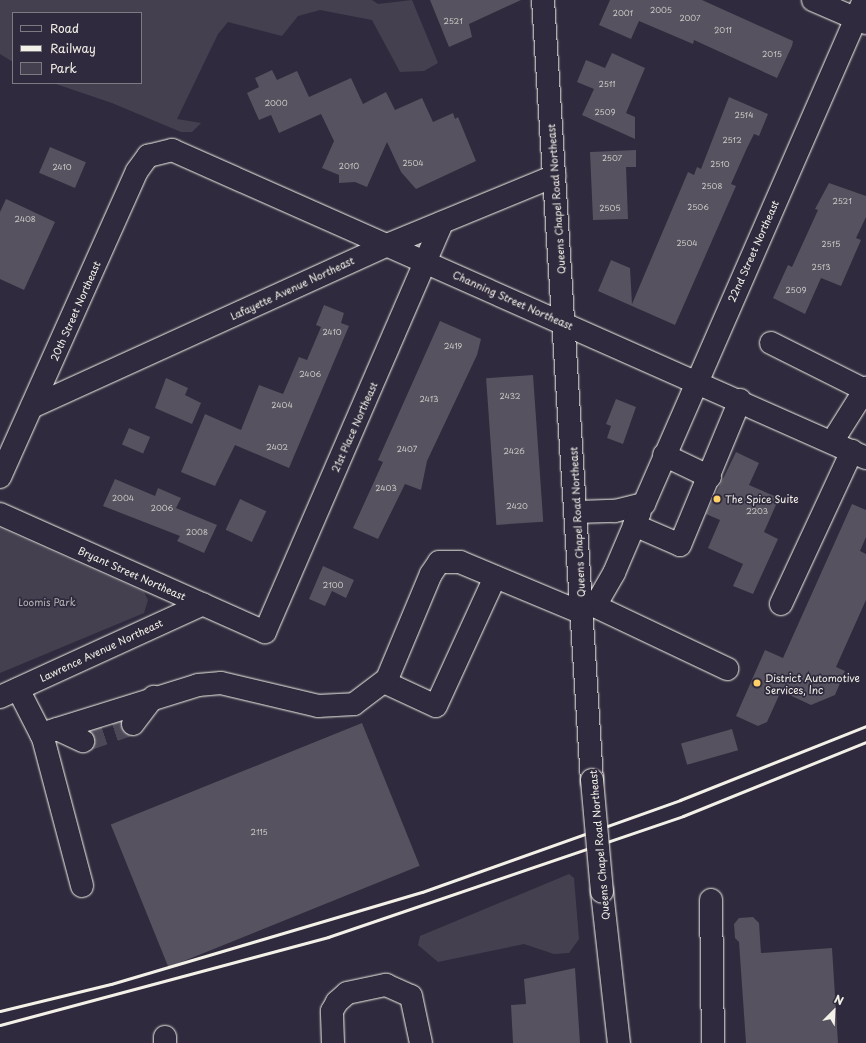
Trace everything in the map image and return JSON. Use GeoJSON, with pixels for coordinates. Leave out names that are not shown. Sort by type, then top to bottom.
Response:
{"type":"FeatureCollection","features":[{"type":"Feature","properties":{"kind":"street","name":"Queens Chapel Road Northeast"},"geometry":{"type":"LineString","coordinates":[[543,0],[577,512],[586,606],[592,780],[602,892],[619,1043]]}},
{"type":"Feature","properties":{"kind":"street"},"geometry":{"type":"LineString","coordinates":[[813,0],[862,14]]}},
{"type":"Feature","properties":{"kind":"street","name":"22nd Street Northeast"},"geometry":{"type":"LineString","coordinates":[[586,606],[614,573],[695,380],[862,14]]}},
{"type":"Feature","properties":{"kind":"street","name":"Channing Street Northeast"},"geometry":{"type":"LineString","coordinates":[[157,151],[172,150],[695,380],[859,454]]}},
{"type":"Feature","properties":{"kind":"street","name":"20th Street Northeast"},"geometry":{"type":"LineString","coordinates":[[0,477],[137,171],[157,151]]}},
{"type":"Feature","properties":{"kind":"street","name":"Lafayette Avenue Northeast"},"geometry":{"type":"LineString","coordinates":[[32,407],[387,245],[554,176]]}},
{"type":"Feature","properties":{"kind":"street","name":"21st Place Northeast"},"geometry":{"type":"LineString","coordinates":[[265,632],[442,223]]}},
{"type":"Feature","properties":{"kind":"street"},"geometry":{"type":"LineString","coordinates":[[771,343],[865,389],[832,442]]}},
{"type":"Feature","properties":{"kind":"street"},"geometry":{"type":"LineString","coordinates":[[634,525],[680,545],[710,477],[740,400]]}},
{"type":"Feature","properties":{"kind":"street"},"geometry":{"type":"LineString","coordinates":[[781,604],[859,454]]}},
{"type":"Feature","properties":{"kind":"street"},"geometry":{"type":"LineString","coordinates":[[664,455],[710,477]]}},
{"type":"Feature","properties":{"kind":"street"},"geometry":{"type":"LineString","coordinates":[[577,512],[615,511],[644,504]]}},
{"type":"Feature","properties":{"kind":"street","name":"Bryant Street Northeast"},"geometry":{"type":"LineString","coordinates":[[0,514],[265,632]]}},
{"type":"Feature","properties":{"kind":"street"},"geometry":{"type":"LineString","coordinates":[[49,731],[152,697],[221,683],[318,706],[354,704],[384,682],[439,562],[460,562],[495,577],[586,606],[727,669]]}},
{"type":"Feature","properties":{"kind":"street"},"geometry":{"type":"LineString","coordinates":[[384,682],[436,706],[495,577]]}},
{"type":"Feature","properties":{"kind":"street","name":"Lawrence Avenue Northeast"},"geometry":{"type":"LineString","coordinates":[[9,693],[203,604]]}},
{"type":"Feature","properties":{"kind":"street"},"geometry":{"type":"LineString","coordinates":[[9,693],[49,731],[83,741]]}},
{"type":"Feature","properties":{"kind":"street"},"geometry":{"type":"LineString","coordinates":[[133,724],[152,697]]}},
{"type":"Feature","properties":{"kind":"street"},"geometry":{"type":"LineString","coordinates":[[49,731],[82,886]]}},
{"type":"Feature","properties":{"kind":"street"},"geometry":{"type":"LineString","coordinates":[[711,900],[713,1043]]}},
{"type":"Feature","properties":{"kind":"street"},"geometry":{"type":"LineString","coordinates":[[333,1043],[332,1011],[337,1002],[348,993],[386,985],[411,996],[421,1043]]}},
{"type":"Feature","properties":{"kind":"green space"},"geometry":{"type":"Polygon","coordinates":[[[0,0],[372,0],[378,4],[412,0],[438,63],[424,71],[400,72],[372,20],[320,10],[298,16],[282,36],[228,22],[218,34],[177,119],[201,123],[192,132],[181,132],[112,103],[56,84],[142,84],[142,12],[12,12],[12,61],[0,54],[0,0]]]}},
{"type":"Feature","properties":{"kind":"green space","name":"Loomis Park"},"geometry":{"type":"Polygon","coordinates":[[[0,528],[144,592],[148,600],[144,613],[0,673],[0,528]]]}},
{"type":"Feature","properties":{"kind":"green space"},"geometry":{"type":"Polygon","coordinates":[[[569,874],[574,878],[579,939],[569,953],[554,954],[524,944],[438,962],[418,945],[420,936],[569,874]]]}},
{"type":"Feature","properties":{"kind":"building"},"geometry":{"type":"Polygon","coordinates":[[[430,0],[521,0],[469,24],[472,37],[449,47],[430,0]]]}},
{"type":"Feature","properties":{"kind":"building"},"geometry":{"type":"Polygon","coordinates":[[[610,0],[702,0],[793,41],[792,46],[777,78],[694,40],[693,44],[639,21],[631,39],[599,25],[610,0]]]}},
{"type":"Feature","properties":{"kind":"building"},"geometry":{"type":"Polygon","coordinates":[[[612,53],[645,68],[626,113],[635,117],[635,139],[582,115],[594,89],[577,82],[586,60],[605,68],[612,53]]]}},
{"type":"Feature","properties":{"kind":"building"},"geometry":{"type":"Polygon","coordinates":[[[272,70],[277,80],[297,71],[309,97],[351,78],[363,104],[386,92],[395,110],[422,98],[433,122],[453,113],[455,119],[458,117],[476,161],[416,189],[401,172],[387,142],[367,187],[355,182],[339,183],[339,175],[322,168],[334,141],[321,114],[279,133],[271,115],[259,120],[247,93],[259,87],[255,78],[272,70]]]}},
{"type":"Feature","properties":{"kind":"building"},"geometry":{"type":"Polygon","coordinates":[[[729,97],[768,114],[759,136],[754,134],[731,184],[736,186],[675,325],[598,291],[611,260],[630,268],[632,304],[688,172],[694,175],[697,167],[701,169],[729,97]]]}},
{"type":"Feature","properties":{"kind":"building"},"geometry":{"type":"Polygon","coordinates":[[[50,147],[86,162],[75,188],[39,173],[50,147]]]}},
{"type":"Feature","properties":{"kind":"building"},"geometry":{"type":"Polygon","coordinates":[[[636,150],[636,167],[626,167],[628,219],[593,220],[590,152],[636,150]]]}},
{"type":"Feature","properties":{"kind":"building"},"geometry":{"type":"Polygon","coordinates":[[[829,183],[866,196],[866,217],[856,238],[861,240],[841,286],[821,278],[805,314],[773,298],[788,265],[792,267],[818,210],[815,209],[829,183]]]}},
{"type":"Feature","properties":{"kind":"building"},"geometry":{"type":"Polygon","coordinates":[[[6,199],[55,222],[24,290],[0,279],[0,212],[6,199]]]}},
{"type":"Feature","properties":{"kind":"building"},"geometry":{"type":"Polygon","coordinates":[[[324,305],[344,313],[341,323],[349,326],[289,468],[235,445],[215,486],[181,472],[205,414],[241,430],[259,385],[283,394],[299,357],[307,360],[321,327],[316,325],[324,305]]]}},
{"type":"Feature","properties":{"kind":"building"},"geometry":{"type":"Polygon","coordinates":[[[440,321],[481,339],[477,355],[427,461],[421,490],[405,484],[378,539],[353,528],[383,462],[378,460],[440,321]]]}},
{"type":"Feature","properties":{"kind":"building"},"geometry":{"type":"Polygon","coordinates":[[[533,375],[543,522],[496,525],[486,378],[533,375]]]}},
{"type":"Feature","properties":{"kind":"building"},"geometry":{"type":"Polygon","coordinates":[[[166,378],[188,388],[185,395],[201,403],[192,424],[155,408],[166,378]]]}},
{"type":"Feature","properties":{"kind":"building"},"geometry":{"type":"Polygon","coordinates":[[[616,399],[636,407],[623,444],[607,438],[611,426],[606,424],[616,399]]]}},
{"type":"Feature","properties":{"kind":"building"},"geometry":{"type":"Polygon","coordinates":[[[129,428],[150,437],[143,454],[122,445],[129,428]]]}},
{"type":"Feature","properties":{"kind":"building"},"geometry":{"type":"Polygon","coordinates":[[[736,452],[759,463],[749,485],[779,498],[764,532],[778,539],[753,594],[733,586],[743,564],[708,548],[720,520],[706,514],[736,452]]]}},
{"type":"Feature","properties":{"kind":"building"},"geometry":{"type":"Polygon","coordinates":[[[115,479],[155,496],[158,488],[181,498],[176,508],[217,525],[204,553],[177,541],[180,536],[103,506],[115,479]]]}},
{"type":"Feature","properties":{"kind":"building"},"geometry":{"type":"Polygon","coordinates":[[[240,499],[266,511],[252,542],[226,530],[240,499]]]}},
{"type":"Feature","properties":{"kind":"building"},"geometry":{"type":"Polygon","coordinates":[[[852,504],[866,510],[866,537],[860,551],[866,554],[866,600],[836,667],[845,671],[835,695],[811,705],[781,691],[767,722],[758,726],[736,716],[765,650],[783,658],[852,504]]]}},
{"type":"Feature","properties":{"kind":"building"},"geometry":{"type":"Polygon","coordinates":[[[323,566],[354,580],[346,598],[332,591],[325,606],[309,599],[323,566]]]}},
{"type":"Feature","properties":{"kind":"building"},"geometry":{"type":"Polygon","coordinates":[[[362,723],[420,866],[168,967],[111,825],[362,723]]]}},
{"type":"Feature","properties":{"kind":"building"},"geometry":{"type":"Polygon","coordinates":[[[732,729],[738,750],[687,765],[681,744],[732,729]]]}},
{"type":"Feature","properties":{"kind":"building"},"geometry":{"type":"Polygon","coordinates":[[[753,917],[759,923],[761,953],[832,948],[838,1043],[746,1043],[739,942],[735,938],[734,924],[739,918],[753,917]]]}},
{"type":"Feature","properties":{"kind":"building"},"geometry":{"type":"Polygon","coordinates":[[[575,968],[580,1043],[513,1043],[511,1005],[526,1004],[524,979],[575,968]]]}},
{"type":"Feature","properties":{"kind":"tunnel"},"geometry":{"type":"LineString","coordinates":[[83,741],[133,724]]}},
{"type":"Feature","properties":{"kind":"railway"},"geometry":{"type":"LineString","coordinates":[[0,1011],[111,984],[422,892],[680,800],[866,726]]}},
{"type":"Feature","properties":{"kind":"railway"},"geometry":{"type":"LineString","coordinates":[[0,1025],[328,937],[683,816],[866,742]]}},
{"type":"Feature","properties":{"kind":"place","name":"The Spice Suite"},"geometry":{"type":"Point","coordinates":[717,499]}},
{"type":"Feature","properties":{"kind":"place","name":"District Automotive Services, Inc"},"geometry":{"type":"Point","coordinates":[757,683]}}]}
